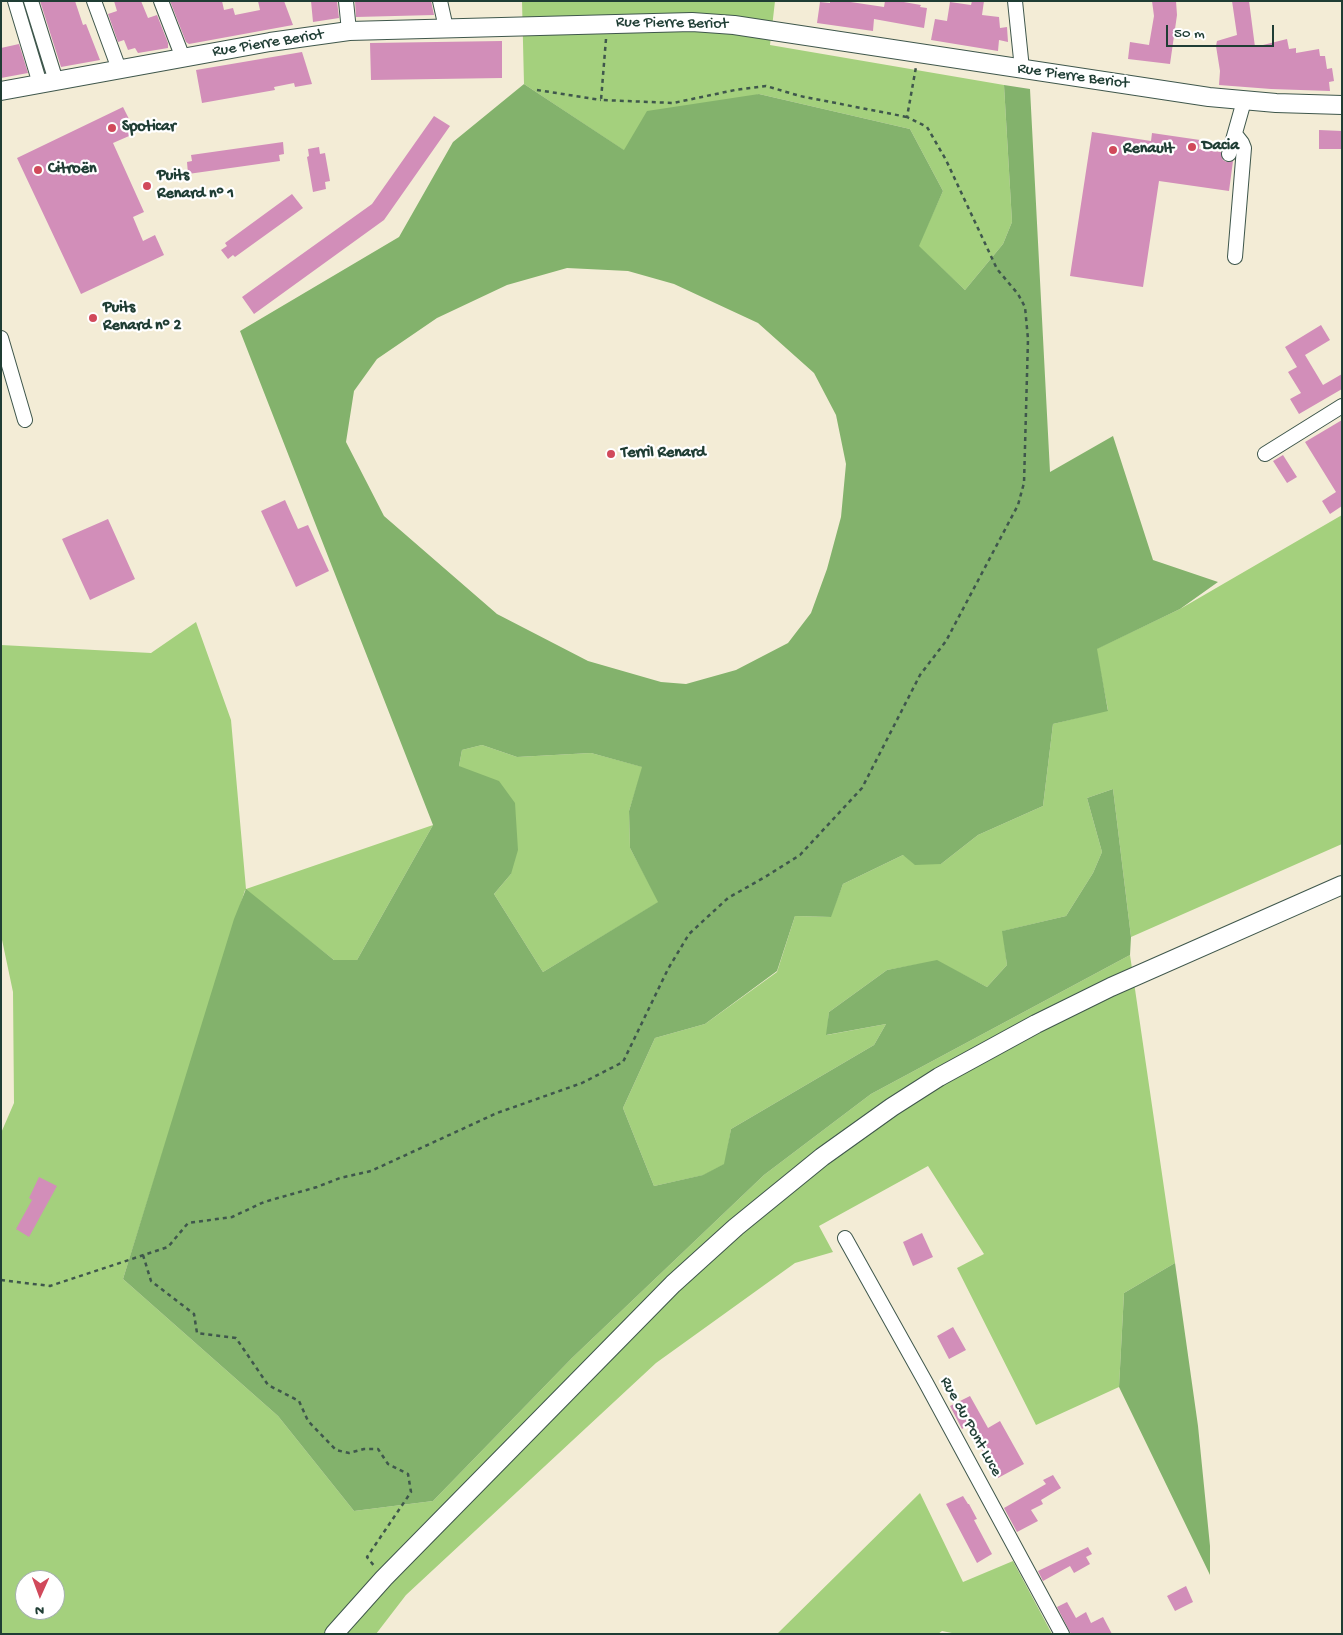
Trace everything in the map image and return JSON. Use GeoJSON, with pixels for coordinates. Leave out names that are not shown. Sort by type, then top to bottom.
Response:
{"type":"FeatureCollection","features":[{"type":"Feature","properties":{"kind":"main road","name":"Rue Pierre Beriot"},"geometry":{"type":"LineString","coordinates":[[1,91],[270,42],[349,31],[684,22],[719,23],[1244,101],[1342,104]]}},
{"type":"Feature","properties":{"kind":"main road"},"geometry":{"type":"LineString","coordinates":[[334,1634],[384,1578],[694,1265],[778,1191],[844,1140],[939,1077],[1036,1024],[1111,988],[1342,885]]}},
{"type":"Feature","properties":{"kind":"street"},"geometry":{"type":"LineString","coordinates":[[15,1],[48,83]]}},
{"type":"Feature","properties":{"kind":"street"},"geometry":{"type":"LineString","coordinates":[[31,1],[48,83]]}},
{"type":"Feature","properties":{"kind":"street"},"geometry":{"type":"LineString","coordinates":[[94,1],[119,69]]}},
{"type":"Feature","properties":{"kind":"street"},"geometry":{"type":"LineString","coordinates":[[161,1],[183,58]]}},
{"type":"Feature","properties":{"kind":"street"},"geometry":{"type":"LineString","coordinates":[[346,1],[349,31]]}},
{"type":"Feature","properties":{"kind":"street"},"geometry":{"type":"LineString","coordinates":[[440,1],[446,28]]}},
{"type":"Feature","properties":{"kind":"street"},"geometry":{"type":"LineString","coordinates":[[1015,1],[1022,69]]}},
{"type":"Feature","properties":{"kind":"street"},"geometry":{"type":"LineString","coordinates":[[1230,154],[1244,101]]}},
{"type":"Feature","properties":{"kind":"street"},"geometry":{"type":"LineString","coordinates":[[1235,134],[1242,142],[1244,148],[1235,257]]}},
{"type":"Feature","properties":{"kind":"street"},"geometry":{"type":"LineString","coordinates":[[1,338],[25,420]]}},
{"type":"Feature","properties":{"kind":"street"},"geometry":{"type":"LineString","coordinates":[[1265,454],[1342,406]]}},
{"type":"Feature","properties":{"kind":"street","name":"Rue du Pont Luce"},"geometry":{"type":"LineString","coordinates":[[845,1238],[1062,1634]]}},
{"type":"Feature","properties":{"kind":"path"},"geometry":{"type":"LineString","coordinates":[[601,100],[606,24]]}},
{"type":"Feature","properties":{"kind":"path"},"geometry":{"type":"LineString","coordinates":[[907,117],[918,53]]}},
{"type":"Feature","properties":{"kind":"path"},"geometry":{"type":"LineString","coordinates":[[1,1280],[50,1286],[143,1255],[168,1246],[188,1223],[232,1217],[264,1202],[317,1187],[340,1178],[371,1171],[497,1113],[582,1083],[623,1062],[668,969],[689,934],[728,898],[800,854],[862,788],[920,675],[946,641],[1018,505],[1024,483],[1028,339],[1025,307],[1018,294],[997,269],[946,160],[927,128],[907,117],[800,96],[766,86],[735,90],[673,103],[601,100],[537,90]]}},
{"type":"Feature","properties":{"kind":"path"},"geometry":{"type":"LineString","coordinates":[[143,1255],[151,1281],[194,1314],[198,1333],[236,1338],[268,1385],[299,1401],[308,1421],[336,1450],[349,1453],[364,1449],[378,1450],[388,1464],[408,1474],[411,1492],[367,1557],[384,1578]]}},
{"type":"Feature","properties":{"kind":"green space"},"geometry":{"type":"Polygon","coordinates":[[[522,1],[775,1],[770,45],[1004,85],[1012,222],[1003,244],[965,290],[918,246],[943,191],[910,129],[759,94],[625,151],[524,84],[522,1]]]}},
{"type":"Feature","properties":{"kind":"green space"},"geometry":{"type":"Polygon","coordinates":[[[524,84],[624,150],[647,111],[759,94],[910,129],[943,191],[919,246],[965,290],[1003,244],[1012,222],[1004,85],[1030,89],[1050,472],[1113,436],[1153,560],[1218,582],[1180,609],[1097,649],[1108,711],[1053,724],[1043,806],[978,835],[941,864],[915,865],[903,855],[843,884],[831,917],[795,916],[777,971],[705,1024],[655,1038],[623,1108],[654,1186],[703,1175],[724,1164],[731,1129],[874,1045],[886,1024],[826,1035],[829,1012],[887,970],[937,960],[987,987],[1007,965],[1002,931],[1066,916],[1093,873],[1102,852],[1087,798],[1113,789],[1131,937],[1130,955],[871,1094],[764,1175],[572,1358],[433,1501],[354,1511],[278,1416],[123,1279],[234,919],[246,889],[334,960],[357,960],[433,825],[240,331],[399,237],[453,142],[524,84]],[[567,268],[507,285],[437,318],[377,359],[354,391],[346,442],[384,516],[497,614],[588,661],[661,682],[686,684],[736,670],[788,643],[811,613],[827,569],[841,517],[846,464],[836,415],[814,373],[758,323],[674,284],[628,271],[567,268]],[[482,745],[462,750],[459,766],[499,781],[515,803],[518,850],[511,874],[494,894],[543,972],[658,902],[630,848],[629,811],[642,767],[591,753],[517,757],[482,745]]]}},
{"type":"Feature","properties":{"kind":"green space"},"geometry":{"type":"Polygon","coordinates":[[[1342,515],[1342,844],[1131,937],[1113,789],[1087,798],[1102,852],[1093,873],[1066,916],[1003,931],[1007,965],[987,987],[937,961],[887,970],[829,1012],[827,1035],[886,1024],[874,1045],[731,1129],[725,1164],[704,1175],[654,1186],[623,1108],[655,1038],[705,1024],[777,972],[795,916],[830,917],[843,884],[903,855],[941,864],[978,835],[1043,806],[1053,724],[1108,710],[1096,649],[1180,609],[1342,515]]]}},
{"type":"Feature","properties":{"kind":"green space"},"geometry":{"type":"Polygon","coordinates":[[[196,622],[231,720],[246,889],[433,825],[357,960],[334,960],[245,890],[123,1279],[278,1416],[354,1511],[433,1501],[572,1358],[764,1175],[871,1094],[1130,955],[1175,1263],[1124,1293],[1119,1387],[1036,1425],[957,1268],[984,1254],[928,1166],[819,1226],[833,1252],[795,1263],[656,1363],[406,1595],[376,1634],[1,1634],[1,1133],[14,1103],[13,992],[1,935],[1,645],[151,653],[196,622]]]}},
{"type":"Feature","properties":{"kind":"green space"},"geometry":{"type":"Polygon","coordinates":[[[482,745],[517,757],[591,753],[643,767],[629,811],[630,848],[659,902],[543,972],[494,894],[511,874],[459,766],[462,750],[482,745]]]}},
{"type":"Feature","properties":{"kind":"green space"},"geometry":{"type":"Polygon","coordinates":[[[1175,1263],[1198,1426],[1210,1546],[1210,1575],[1119,1387],[1124,1293],[1175,1263]]]}},
{"type":"Feature","properties":{"kind":"green space"},"geometry":{"type":"Polygon","coordinates":[[[920,1493],[963,1582],[1013,1561],[1052,1634],[957,1634],[942,1631],[938,1634],[777,1634],[920,1493]]]}},
{"type":"Feature","properties":{"kind":"building"},"geometry":{"type":"Polygon","coordinates":[[[40,1],[75,1],[83,25],[86,24],[100,60],[61,67],[40,1]]]}},
{"type":"Feature","properties":{"kind":"building"},"geometry":{"type":"Polygon","coordinates":[[[114,1],[141,1],[148,18],[157,15],[168,43],[168,48],[138,53],[135,48],[128,50],[124,40],[118,42],[108,14],[117,11],[114,1]]]}},
{"type":"Feature","properties":{"kind":"building"},"geometry":{"type":"Polygon","coordinates":[[[170,1],[222,1],[224,10],[233,8],[235,15],[260,10],[258,1],[284,1],[293,25],[189,44],[186,42],[170,1]]]}},
{"type":"Feature","properties":{"kind":"building"},"geometry":{"type":"Polygon","coordinates":[[[311,1],[337,1],[339,18],[313,22],[311,1]]]}},
{"type":"Feature","properties":{"kind":"building"},"geometry":{"type":"Polygon","coordinates":[[[355,1],[431,1],[434,15],[356,17],[355,1]]]}},
{"type":"Feature","properties":{"kind":"building"},"geometry":{"type":"Polygon","coordinates":[[[830,1],[844,1],[884,7],[885,1],[921,5],[920,7],[927,8],[924,28],[874,19],[873,31],[817,23],[820,2],[830,3],[830,1]]]}},
{"type":"Feature","properties":{"kind":"building"},"geometry":{"type":"Polygon","coordinates":[[[972,1],[984,1],[982,15],[999,17],[1000,28],[1007,27],[1008,42],[999,40],[998,51],[931,40],[935,19],[947,21],[950,2],[971,5],[972,1]]]}},
{"type":"Feature","properties":{"kind":"building"},"geometry":{"type":"Polygon","coordinates":[[[1152,1],[1176,1],[1177,15],[1170,64],[1128,59],[1130,42],[1149,45],[1154,16],[1152,1]]]}},
{"type":"Feature","properties":{"kind":"building"},"geometry":{"type":"Polygon","coordinates":[[[1232,1],[1249,1],[1255,47],[1287,39],[1289,49],[1296,48],[1296,53],[1319,49],[1320,56],[1325,56],[1327,69],[1332,68],[1334,81],[1329,82],[1330,91],[1219,85],[1220,71],[1217,41],[1237,35],[1232,1]]]}},
{"type":"Feature","properties":{"kind":"building"},"geometry":{"type":"Polygon","coordinates":[[[502,41],[502,78],[371,80],[370,43],[502,41]]]}},
{"type":"Feature","properties":{"kind":"building"},"geometry":{"type":"Polygon","coordinates":[[[19,44],[28,73],[1,78],[1,48],[19,44]]]}},
{"type":"Feature","properties":{"kind":"building"},"geometry":{"type":"Polygon","coordinates":[[[302,52],[312,84],[295,87],[294,83],[274,87],[275,90],[202,103],[196,70],[302,52]]]}},
{"type":"Feature","properties":{"kind":"building"},"geometry":{"type":"Polygon","coordinates":[[[123,107],[136,133],[113,143],[144,212],[133,217],[143,241],[155,235],[164,255],[81,294],[17,158],[123,107]]]}},
{"type":"Feature","properties":{"kind":"building"},"geometry":{"type":"Polygon","coordinates":[[[434,116],[450,126],[384,220],[254,314],[242,297],[372,204],[434,116]]]}},
{"type":"Feature","properties":{"kind":"building"},"geometry":{"type":"Polygon","coordinates":[[[1319,130],[1342,131],[1342,149],[1319,149],[1319,130]]]}},
{"type":"Feature","properties":{"kind":"building"},"geometry":{"type":"Polygon","coordinates":[[[1092,132],[1151,141],[1152,133],[1200,140],[1199,149],[1221,152],[1223,160],[1227,162],[1233,161],[1229,191],[1159,181],[1143,287],[1070,276],[1092,132]]]}},
{"type":"Feature","properties":{"kind":"building"},"geometry":{"type":"Polygon","coordinates":[[[283,142],[284,154],[279,155],[280,161],[188,174],[187,162],[192,161],[191,155],[283,142]]]}},
{"type":"Feature","properties":{"kind":"building"},"geometry":{"type":"Polygon","coordinates":[[[319,147],[320,154],[325,153],[330,181],[325,182],[326,189],[313,192],[307,157],[309,156],[308,149],[319,147]]]}},
{"type":"Feature","properties":{"kind":"building"},"geometry":{"type":"Polygon","coordinates":[[[292,194],[303,208],[235,257],[233,255],[228,259],[221,250],[227,246],[225,243],[292,194]]]}},
{"type":"Feature","properties":{"kind":"building"},"geometry":{"type":"Polygon","coordinates":[[[1321,325],[1330,340],[1305,355],[1323,385],[1342,374],[1342,389],[1299,414],[1290,399],[1301,393],[1288,372],[1297,367],[1285,347],[1321,325]]]}},
{"type":"Feature","properties":{"kind":"building"},"geometry":{"type":"Polygon","coordinates":[[[1342,420],[1342,506],[1330,514],[1322,501],[1336,492],[1305,442],[1342,420]]]}},
{"type":"Feature","properties":{"kind":"building"},"geometry":{"type":"Polygon","coordinates":[[[1283,455],[1297,477],[1287,483],[1273,461],[1283,455]]]}},
{"type":"Feature","properties":{"kind":"building"},"geometry":{"type":"Polygon","coordinates":[[[285,500],[298,529],[308,525],[329,571],[296,587],[261,511],[285,500]]]}},
{"type":"Feature","properties":{"kind":"building"},"geometry":{"type":"Polygon","coordinates":[[[108,519],[135,579],[90,600],[62,539],[108,519]]]}},
{"type":"Feature","properties":{"kind":"building"},"geometry":{"type":"Polygon","coordinates":[[[39,1177],[57,1186],[29,1237],[16,1229],[32,1200],[29,1198],[39,1177]]]}},
{"type":"Feature","properties":{"kind":"building"},"geometry":{"type":"Polygon","coordinates":[[[922,1233],[933,1257],[913,1266],[903,1242],[922,1233]]]}},
{"type":"Feature","properties":{"kind":"building"},"geometry":{"type":"Polygon","coordinates":[[[953,1327],[966,1350],[949,1359],[937,1336],[953,1327]]]}},
{"type":"Feature","properties":{"kind":"building"},"geometry":{"type":"Polygon","coordinates":[[[970,1396],[988,1428],[1000,1421],[1024,1464],[998,1478],[990,1460],[987,1462],[971,1423],[962,1429],[950,1406],[970,1396]]]}},
{"type":"Feature","properties":{"kind":"building"},"geometry":{"type":"Polygon","coordinates":[[[1053,1475],[1061,1488],[1041,1500],[1043,1504],[1031,1510],[1038,1521],[1017,1532],[1004,1508],[1046,1484],[1043,1480],[1053,1475]]]}},
{"type":"Feature","properties":{"kind":"building"},"geometry":{"type":"Polygon","coordinates":[[[963,1496],[977,1519],[974,1520],[992,1554],[977,1563],[946,1504],[963,1496]]]}},
{"type":"Feature","properties":{"kind":"building"},"geometry":{"type":"Polygon","coordinates":[[[1088,1547],[1092,1554],[1086,1557],[1090,1564],[1074,1573],[1070,1566],[1043,1581],[1038,1571],[1088,1547]]]}},
{"type":"Feature","properties":{"kind":"building"},"geometry":{"type":"Polygon","coordinates":[[[1186,1586],[1193,1602],[1175,1611],[1167,1596],[1186,1586]]]}},
{"type":"Feature","properties":{"kind":"building"},"geometry":{"type":"Polygon","coordinates":[[[1067,1602],[1076,1618],[1086,1612],[1091,1623],[1103,1617],[1112,1634],[1071,1634],[1057,1607],[1067,1602]]]}},
{"type":"Feature","properties":{"kind":"place","name":"Spoticar"},"geometry":{"type":"Point","coordinates":[112,128]}},
{"type":"Feature","properties":{"kind":"place","name":"Dacia"},"geometry":{"type":"Point","coordinates":[1192,147]}},
{"type":"Feature","properties":{"kind":"place","name":"Renault"},"geometry":{"type":"Point","coordinates":[1113,150]}},
{"type":"Feature","properties":{"kind":"place","name":"Citroën"},"geometry":{"type":"Point","coordinates":[38,170]}},
{"type":"Feature","properties":{"kind":"place","name":"Puits Renard n° 1"},"geometry":{"type":"Point","coordinates":[147,186]}},
{"type":"Feature","properties":{"kind":"place","name":"Puits Renard n° 2"},"geometry":{"type":"Point","coordinates":[93,318]}},
{"type":"Feature","properties":{"kind":"place","name":"Terril Renard"},"geometry":{"type":"Point","coordinates":[611,454]}}]}
